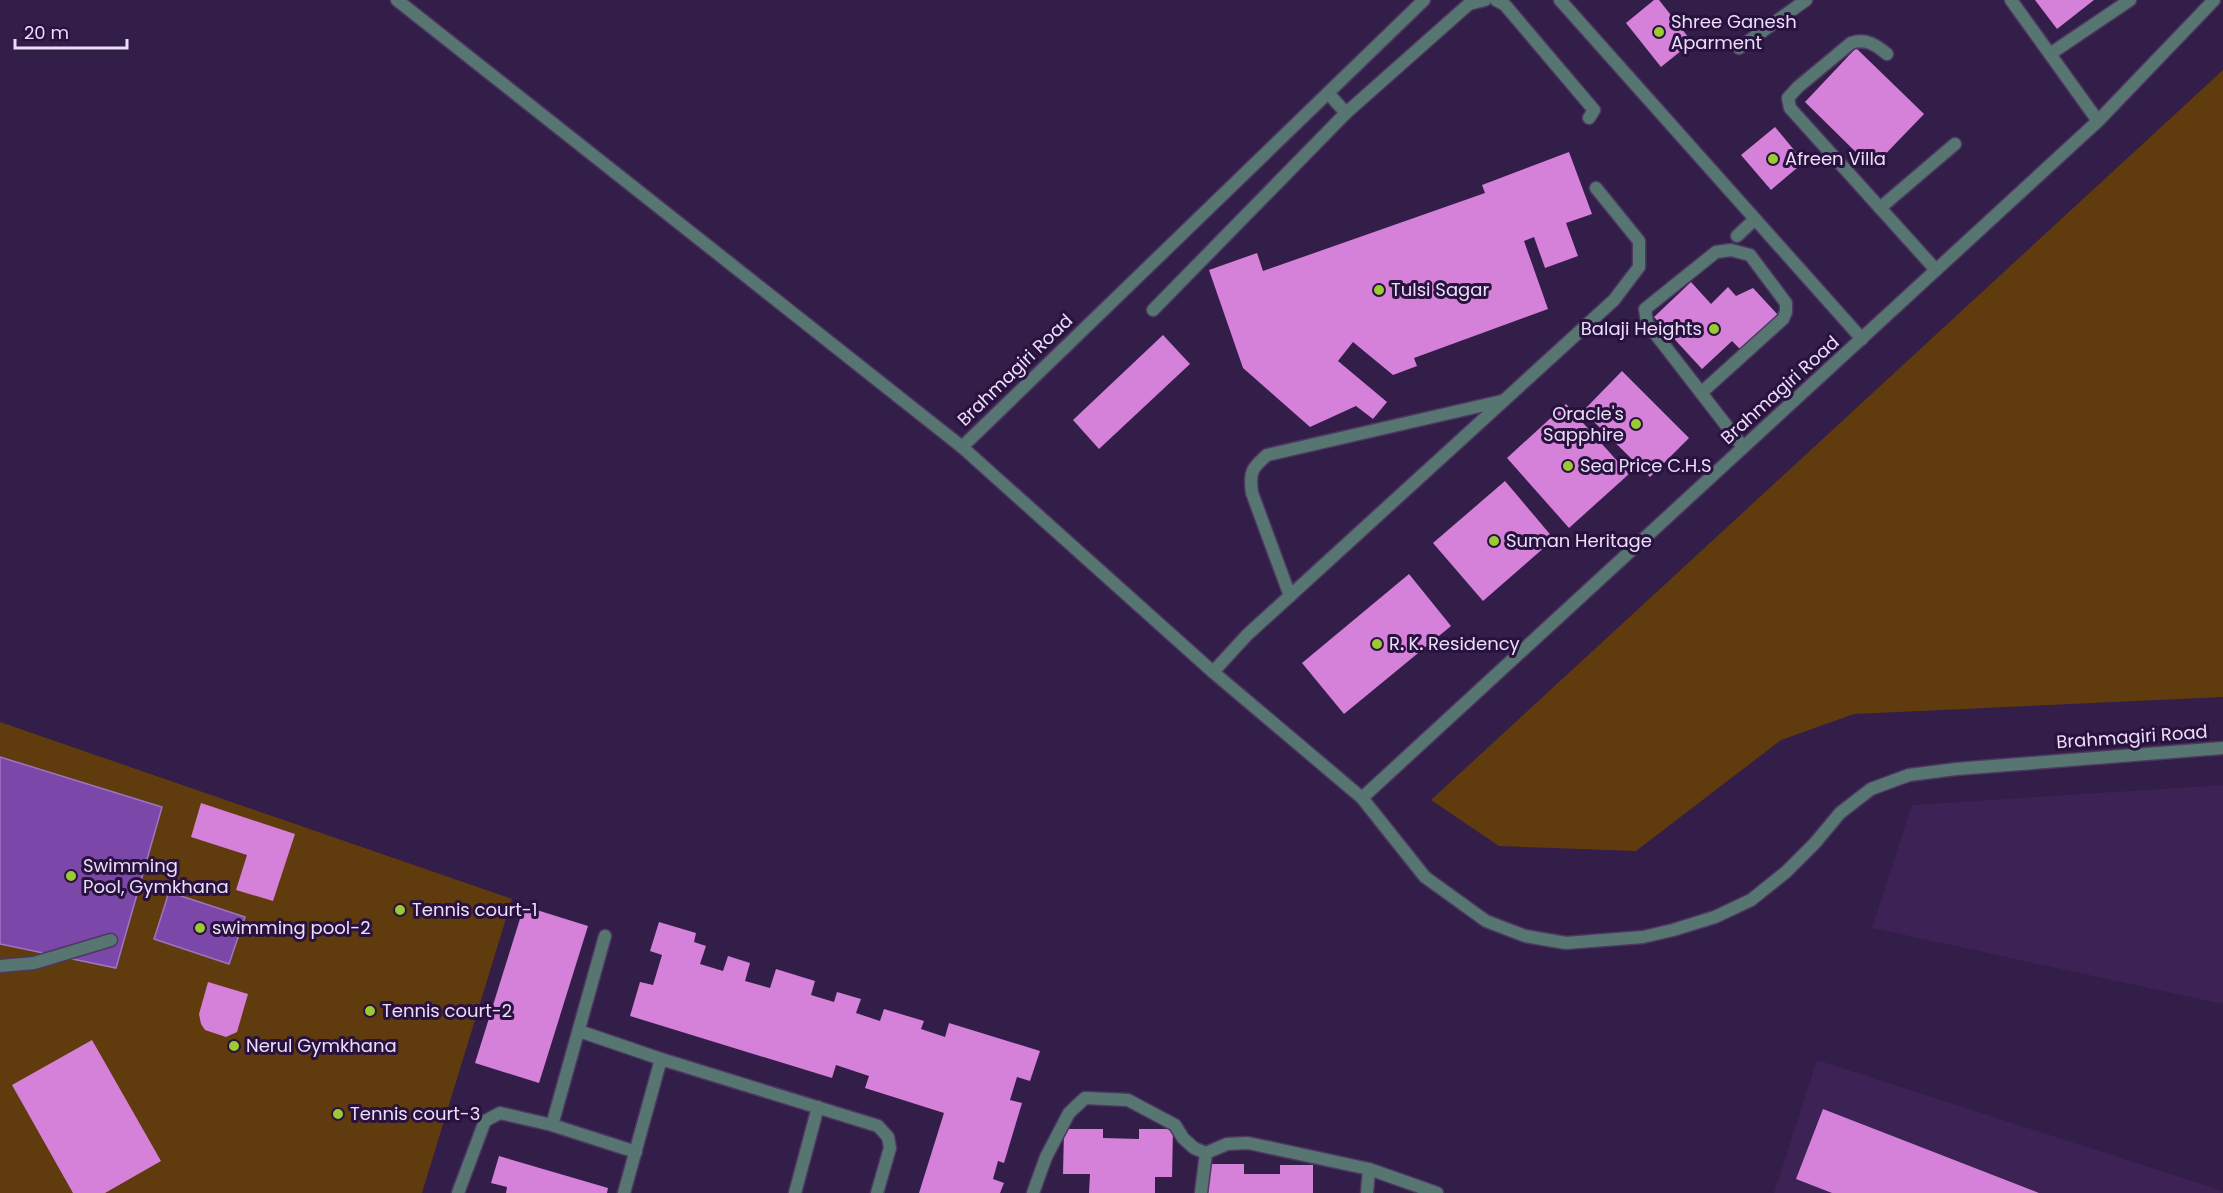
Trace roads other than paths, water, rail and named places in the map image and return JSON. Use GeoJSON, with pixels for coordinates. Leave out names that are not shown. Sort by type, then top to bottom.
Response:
{"type":"FeatureCollection","features":[{"type":"Feature","properties":{"kind":"street"},"geometry":{"type":"LineString","coordinates":[[397,0],[963,447]]}},
{"type":"Feature","properties":{"kind":"street","name":"Brahmagiri Road"},"geometry":{"type":"LineString","coordinates":[[1424,0],[963,447],[1213,672],[1362,798],[1425,877],[1486,921],[1526,936],[1566,943],[1643,937],[1715,917],[1751,900],[1786,872],[1815,843],[1840,813],[1871,789],[1909,775],[1956,768],[2223,748]]}},
{"type":"Feature","properties":{"kind":"street"},"geometry":{"type":"LineString","coordinates":[[1153,310],[1346,113],[1469,4],[1485,0]]}},
{"type":"Feature","properties":{"kind":"street"},"geometry":{"type":"LineString","coordinates":[[1496,0],[1505,5],[1594,110],[1589,118]]}},
{"type":"Feature","properties":{"kind":"street"},"geometry":{"type":"LineString","coordinates":[[1560,0],[1862,339]]}},
{"type":"Feature","properties":{"kind":"street"},"geometry":{"type":"LineString","coordinates":[[1739,48],[1806,0]]}},
{"type":"Feature","properties":{"kind":"street"},"geometry":{"type":"LineString","coordinates":[[2011,0],[2098,121]]}},
{"type":"Feature","properties":{"kind":"street"},"geometry":{"type":"LineString","coordinates":[[2050,54],[2130,0]]}},
{"type":"Feature","properties":{"kind":"street","name":"Brahmagiri Road"},"geometry":{"type":"LineString","coordinates":[[1362,798],[2098,121],[2214,0]]}},
{"type":"Feature","properties":{"kind":"street"},"geometry":{"type":"LineString","coordinates":[[1887,54],[1871,42],[1851,43],[1798,87],[1788,98],[1790,108],[1936,270]]}},
{"type":"Feature","properties":{"kind":"street"},"geometry":{"type":"LineString","coordinates":[[1328,93],[1346,113]]}},
{"type":"Feature","properties":{"kind":"street"},"geometry":{"type":"LineString","coordinates":[[1880,208],[1956,144]]}},
{"type":"Feature","properties":{"kind":"street"},"geometry":{"type":"LineString","coordinates":[[1213,672],[1247,635],[1614,300],[1639,267],[1639,241],[1596,188]]}},
{"type":"Feature","properties":{"kind":"street"},"geometry":{"type":"LineString","coordinates":[[1737,236],[1755,219]]}},
{"type":"Feature","properties":{"kind":"street"},"geometry":{"type":"LineString","coordinates":[[1701,393],[1783,319],[1786,312],[1786,303],[1750,255],[1731,250],[1716,252],[1645,309],[1647,323],[1701,393],[1743,447]]}},
{"type":"Feature","properties":{"kind":"street"},"geometry":{"type":"LineString","coordinates":[[1290,596],[1252,493],[1250,480],[1253,467],[1267,455],[1504,401]]}},
{"type":"Feature","properties":{"kind":"street"},"geometry":{"type":"LineString","coordinates":[[552,1125],[605,936]]}},
{"type":"Feature","properties":{"kind":"street"},"geometry":{"type":"LineString","coordinates":[[0,966],[34,963],[111,940]]}},
{"type":"Feature","properties":{"kind":"street"},"geometry":{"type":"LineString","coordinates":[[579,1031],[878,1126],[888,1137],[890,1148],[877,1193]]}},
{"type":"Feature","properties":{"kind":"street"},"geometry":{"type":"LineString","coordinates":[[624,1193],[662,1059]]}},
{"type":"Feature","properties":{"kind":"street"},"geometry":{"type":"LineString","coordinates":[[1033,1193],[1046,1157],[1069,1113],[1085,1098],[1128,1100],[1175,1125],[1183,1138],[1194,1148],[1206,1153],[1227,1144],[1248,1143],[1369,1169],[1437,1193]]}},
{"type":"Feature","properties":{"kind":"street"},"geometry":{"type":"LineString","coordinates":[[795,1193],[818,1107]]}},
{"type":"Feature","properties":{"kind":"street"},"geometry":{"type":"LineString","coordinates":[[458,1193],[485,1121],[500,1113],[552,1125],[636,1152]]}},
{"type":"Feature","properties":{"kind":"street"},"geometry":{"type":"LineString","coordinates":[[1201,1193],[1206,1153]]}},
{"type":"Feature","properties":{"kind":"street"},"geometry":{"type":"LineString","coordinates":[[1367,1193],[1369,1169]]}},
{"type":"Feature","properties":{"kind":"place","name":"Shree Ganesh Aparment"},"geometry":{"type":"Point","coordinates":[1659,32]}},
{"type":"Feature","properties":{"kind":"place","name":"Afreen Villa"},"geometry":{"type":"Point","coordinates":[1773,159]}},
{"type":"Feature","properties":{"kind":"place","name":"Tulsi Sagar"},"geometry":{"type":"Point","coordinates":[1379,290]}},
{"type":"Feature","properties":{"kind":"place","name":"Balaji Heights"},"geometry":{"type":"Point","coordinates":[1714,329]}},
{"type":"Feature","properties":{"kind":"place","name":"Oracle's Sapphire"},"geometry":{"type":"Point","coordinates":[1636,424]}},
{"type":"Feature","properties":{"kind":"place","name":"Sea Price C.H.S"},"geometry":{"type":"Point","coordinates":[1568,466]}},
{"type":"Feature","properties":{"kind":"place","name":"Suman Heritage"},"geometry":{"type":"Point","coordinates":[1494,541]}},
{"type":"Feature","properties":{"kind":"place","name":"R. K. Residency"},"geometry":{"type":"Point","coordinates":[1377,644]}},
{"type":"Feature","properties":{"kind":"place","name":"Swimming Pool, Gymkhana"},"geometry":{"type":"Point","coordinates":[71,876]}},
{"type":"Feature","properties":{"kind":"place","name":"Tennis court-1"},"geometry":{"type":"Point","coordinates":[400,910]}},
{"type":"Feature","properties":{"kind":"place","name":"swimming pool-2"},"geometry":{"type":"Point","coordinates":[200,928]}},
{"type":"Feature","properties":{"kind":"place","name":"Tennis court-2"},"geometry":{"type":"Point","coordinates":[370,1011]}},
{"type":"Feature","properties":{"kind":"place","name":"Nerul Gymkhana"},"geometry":{"type":"Point","coordinates":[234,1046]}},
{"type":"Feature","properties":{"kind":"place","name":"Tennis court-3"},"geometry":{"type":"Point","coordinates":[338,1114]}}]}
